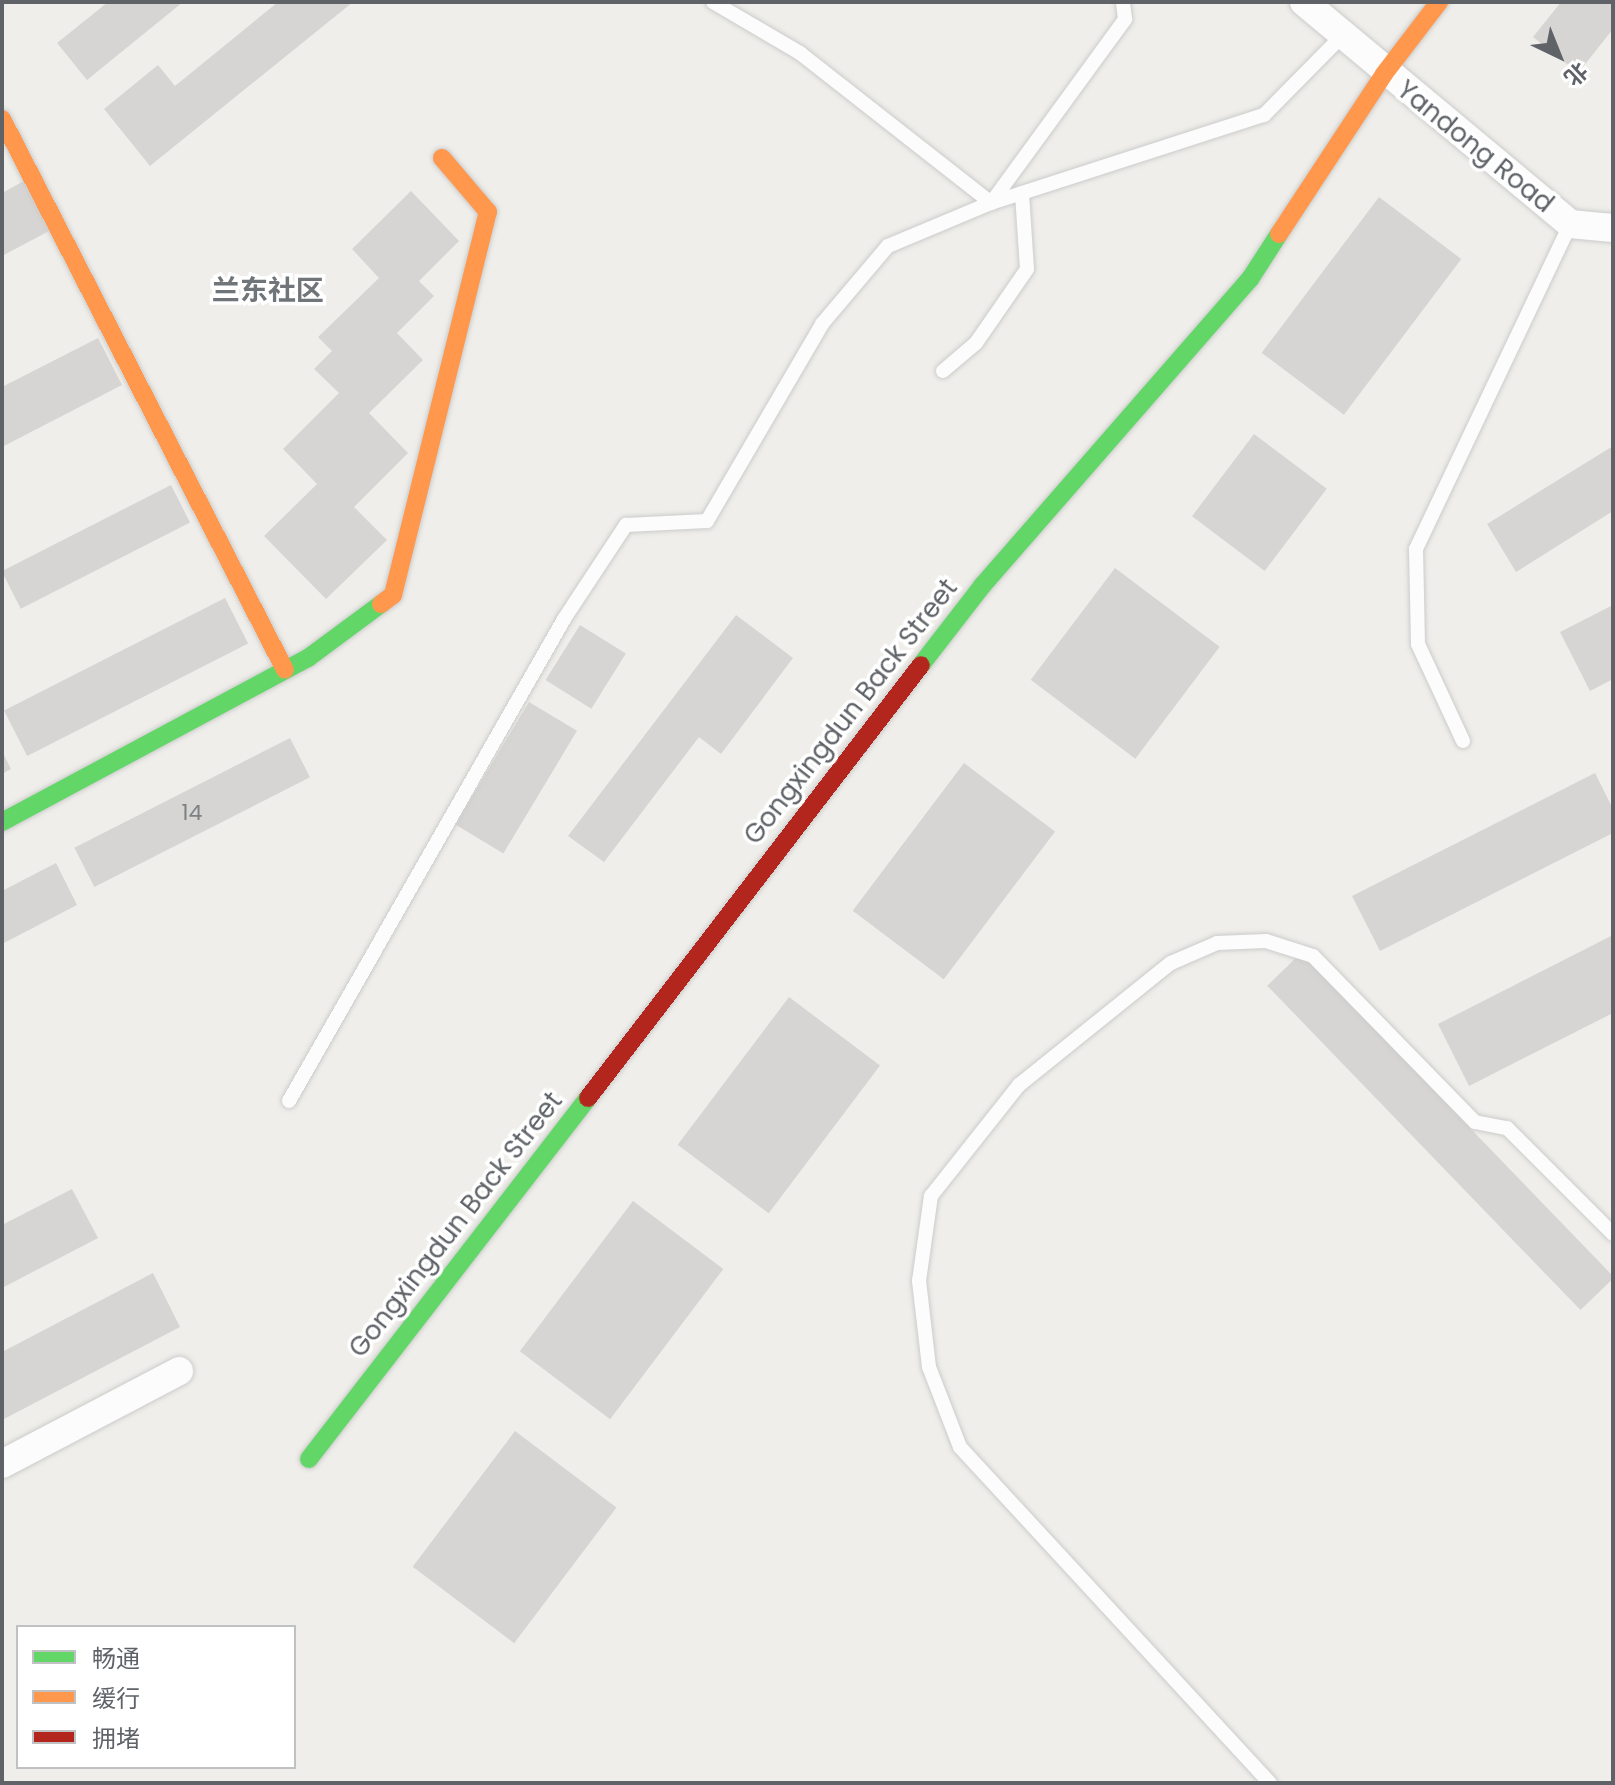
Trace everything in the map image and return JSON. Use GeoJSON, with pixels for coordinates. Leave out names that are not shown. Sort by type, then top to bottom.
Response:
{"type":"FeatureCollection","features":[{"type":"Feature","properties":{"kind":"street","name":"Yandong Road"},"geometry":{"type":"LineString","coordinates":[[1304,2],[1384,74],[1570,224],[1613,228]]}},
{"type":"Feature","properties":{"kind":"street","name":"Gongxingdun Back Street"},"geometry":{"type":"LineString","coordinates":[[309,1459],[982,586],[1250,279],[1384,74],[1439,2]]}},
{"type":"Feature","properties":{"kind":"street"},"geometry":{"type":"LineString","coordinates":[[2,119],[285,670]]}},
{"type":"Feature","properties":{"kind":"street"},"geometry":{"type":"LineString","coordinates":[[2,822],[285,670],[393,595],[488,212],[442,158]]}},
{"type":"Feature","properties":{"kind":"street"},"geometry":{"type":"LineString","coordinates":[[2,1464],[179,1371]]}},
{"type":"Feature","properties":{"kind":"lane"},"geometry":{"type":"LineString","coordinates":[[713,2],[800,53],[991,203]]}},
{"type":"Feature","properties":{"kind":"lane"},"geometry":{"type":"LineString","coordinates":[[991,203],[1125,19],[1123,2]]}},
{"type":"Feature","properties":{"kind":"lane"},"geometry":{"type":"LineString","coordinates":[[289,1101],[564,619],[626,525],[707,521],[822,324],[888,246],[991,203],[1264,115],[1342,36]]}},
{"type":"Feature","properties":{"kind":"lane"},"geometry":{"type":"LineString","coordinates":[[943,371],[976,343],[1027,269],[1022,193]]}},
{"type":"Feature","properties":{"kind":"lane"},"geometry":{"type":"LineString","coordinates":[[1463,741],[1418,644],[1416,549],[1570,224]]}},
{"type":"Feature","properties":{"kind":"lane"},"geometry":{"type":"LineString","coordinates":[[1270,1783],[960,1447],[929,1367],[925,1338],[919,1281],[931,1196],[1019,1085],[1171,963],[1217,943],[1266,941],[1313,956],[1475,1122],[1507,1128],[1613,1234]]}},
{"type":"Feature","properties":{"kind":"building"},"geometry":{"type":"Polygon","coordinates":[[[108,2],[183,2],[87,80],[57,43],[108,2]]]}},
{"type":"Feature","properties":{"kind":"building"},"geometry":{"type":"Polygon","coordinates":[[[278,2],[353,2],[150,166],[104,109],[158,65],[175,86],[278,2]]]}},
{"type":"Feature","properties":{"kind":"building"},"geometry":{"type":"Polygon","coordinates":[[[1561,2],[1613,2],[1613,29],[1578,73],[1533,37],[1561,2]]]}},
{"type":"Feature","properties":{"kind":"building"},"geometry":{"type":"Polygon","coordinates":[[[24,181],[49,231],[2,256],[2,193],[24,181]]]}},
{"type":"Feature","properties":{"kind":"building"},"geometry":{"type":"Polygon","coordinates":[[[411,191],[459,241],[419,281],[434,296],[397,333],[423,360],[369,413],[408,453],[354,507],[387,540],[326,599],[264,536],[317,484],[283,449],[339,393],[314,369],[332,351],[318,337],[379,278],[352,249],[411,191]]]}},
{"type":"Feature","properties":{"kind":"building"},"geometry":{"type":"Polygon","coordinates":[[[1379,197],[1461,259],[1344,415],[1262,353],[1379,197]]]}},
{"type":"Feature","properties":{"kind":"building"},"geometry":{"type":"Polygon","coordinates":[[[98,338],[122,385],[2,447],[2,387],[98,338]]]}},
{"type":"Feature","properties":{"kind":"building"},"geometry":{"type":"Polygon","coordinates":[[[1254,434],[1327,489],[1265,571],[1192,516],[1254,434]]]}},
{"type":"Feature","properties":{"kind":"building"},"geometry":{"type":"Polygon","coordinates":[[[1613,446],[1613,511],[1516,572],[1487,524],[1613,446]]]}},
{"type":"Feature","properties":{"kind":"building"},"geometry":{"type":"Polygon","coordinates":[[[171,485],[190,522],[21,609],[2,571],[171,485]]]}},
{"type":"Feature","properties":{"kind":"building"},"geometry":{"type":"Polygon","coordinates":[[[1115,568],[1220,647],[1135,759],[1031,680],[1115,568]]]}},
{"type":"Feature","properties":{"kind":"building"},"geometry":{"type":"Polygon","coordinates":[[[225,598],[248,643],[27,756],[4,711],[225,598]]]}},
{"type":"Feature","properties":{"kind":"building"},"geometry":{"type":"Polygon","coordinates":[[[1613,605],[1613,679],[1590,691],[1560,632],[1613,605]]]}},
{"type":"Feature","properties":{"kind":"building"},"geometry":{"type":"Polygon","coordinates":[[[736,615],[793,658],[721,754],[699,737],[604,862],[568,836],[736,615]]]}},
{"type":"Feature","properties":{"kind":"building"},"geometry":{"type":"Polygon","coordinates":[[[580,625],[626,654],[591,709],[546,680],[580,625]]]}},
{"type":"Feature","properties":{"kind":"building"},"geometry":{"type":"Polygon","coordinates":[[[529,702],[577,731],[503,853],[455,825],[529,702]]]}},
{"type":"Feature","properties":{"kind":"building"},"geometry":{"type":"Polygon","coordinates":[[[290,738],[310,777],[94,887],[74,848],[290,738]]]}},
{"type":"Feature","properties":{"kind":"building"},"geometry":{"type":"Polygon","coordinates":[[[2,751],[11,769],[2,774],[2,751]]]}},
{"type":"Feature","properties":{"kind":"building"},"geometry":{"type":"Polygon","coordinates":[[[964,763],[1055,832],[944,979],[853,911],[964,763]]]}},
{"type":"Feature","properties":{"kind":"building"},"geometry":{"type":"Polygon","coordinates":[[[1595,773],[1613,809],[1613,833],[1380,951],[1352,896],[1595,773]]]}},
{"type":"Feature","properties":{"kind":"building"},"geometry":{"type":"Polygon","coordinates":[[[56,863],[77,905],[2,944],[2,891],[56,863]]]}},
{"type":"Feature","properties":{"kind":"building"},"geometry":{"type":"Polygon","coordinates":[[[1613,935],[1613,1013],[1469,1086],[1438,1024],[1613,935]]]}},
{"type":"Feature","properties":{"kind":"building"},"geometry":{"type":"Polygon","coordinates":[[[1301,953],[1613,1276],[1580,1310],[1267,986],[1301,953]]]}},
{"type":"Feature","properties":{"kind":"building"},"geometry":{"type":"Polygon","coordinates":[[[789,997],[880,1066],[769,1213],[678,1145],[789,997]]]}},
{"type":"Feature","properties":{"kind":"building"},"geometry":{"type":"Polygon","coordinates":[[[72,1189],[98,1238],[2,1288],[2,1225],[72,1189]]]}},
{"type":"Feature","properties":{"kind":"building"},"geometry":{"type":"Polygon","coordinates":[[[633,1201],[723,1269],[610,1419],[520,1351],[633,1201]]]}},
{"type":"Feature","properties":{"kind":"building"},"geometry":{"type":"Polygon","coordinates":[[[153,1273],[180,1327],[2,1420],[2,1352],[153,1273]]]}},
{"type":"Feature","properties":{"kind":"building"},"geometry":{"type":"Polygon","coordinates":[[[515,1431],[616,1507],[514,1643],[413,1567],[515,1431]]]}},
{"type":"Feature","properties":{"kind":"traffic: fast"},"geometry":{"type":"LineString","coordinates":[[921,665],[982,586],[1250,279],[1279,234]]}},
{"type":"Feature","properties":{"kind":"traffic: fast"},"geometry":{"type":"LineString","coordinates":[[2,822],[308,658],[381,604]]}},
{"type":"Feature","properties":{"kind":"traffic: fast"},"geometry":{"type":"LineString","coordinates":[[309,1459],[588,1098]]}},
{"type":"Feature","properties":{"kind":"traffic: slow"},"geometry":{"type":"LineString","coordinates":[[1279,234],[1384,74],[1439,2]]}},
{"type":"Feature","properties":{"kind":"traffic: slow"},"geometry":{"type":"LineString","coordinates":[[2,119],[285,670]]}},
{"type":"Feature","properties":{"kind":"traffic: slow"},"geometry":{"type":"LineString","coordinates":[[381,604],[393,595],[488,212],[442,158]]}},
{"type":"Feature","properties":{"kind":"traffic: jam"},"geometry":{"type":"LineString","coordinates":[[588,1098],[921,665]]}},
{"type":"Feature","properties":{"kind":"district","name":"兰东社区"},"geometry":{"type":"Point","coordinates":[268,291]}}]}
